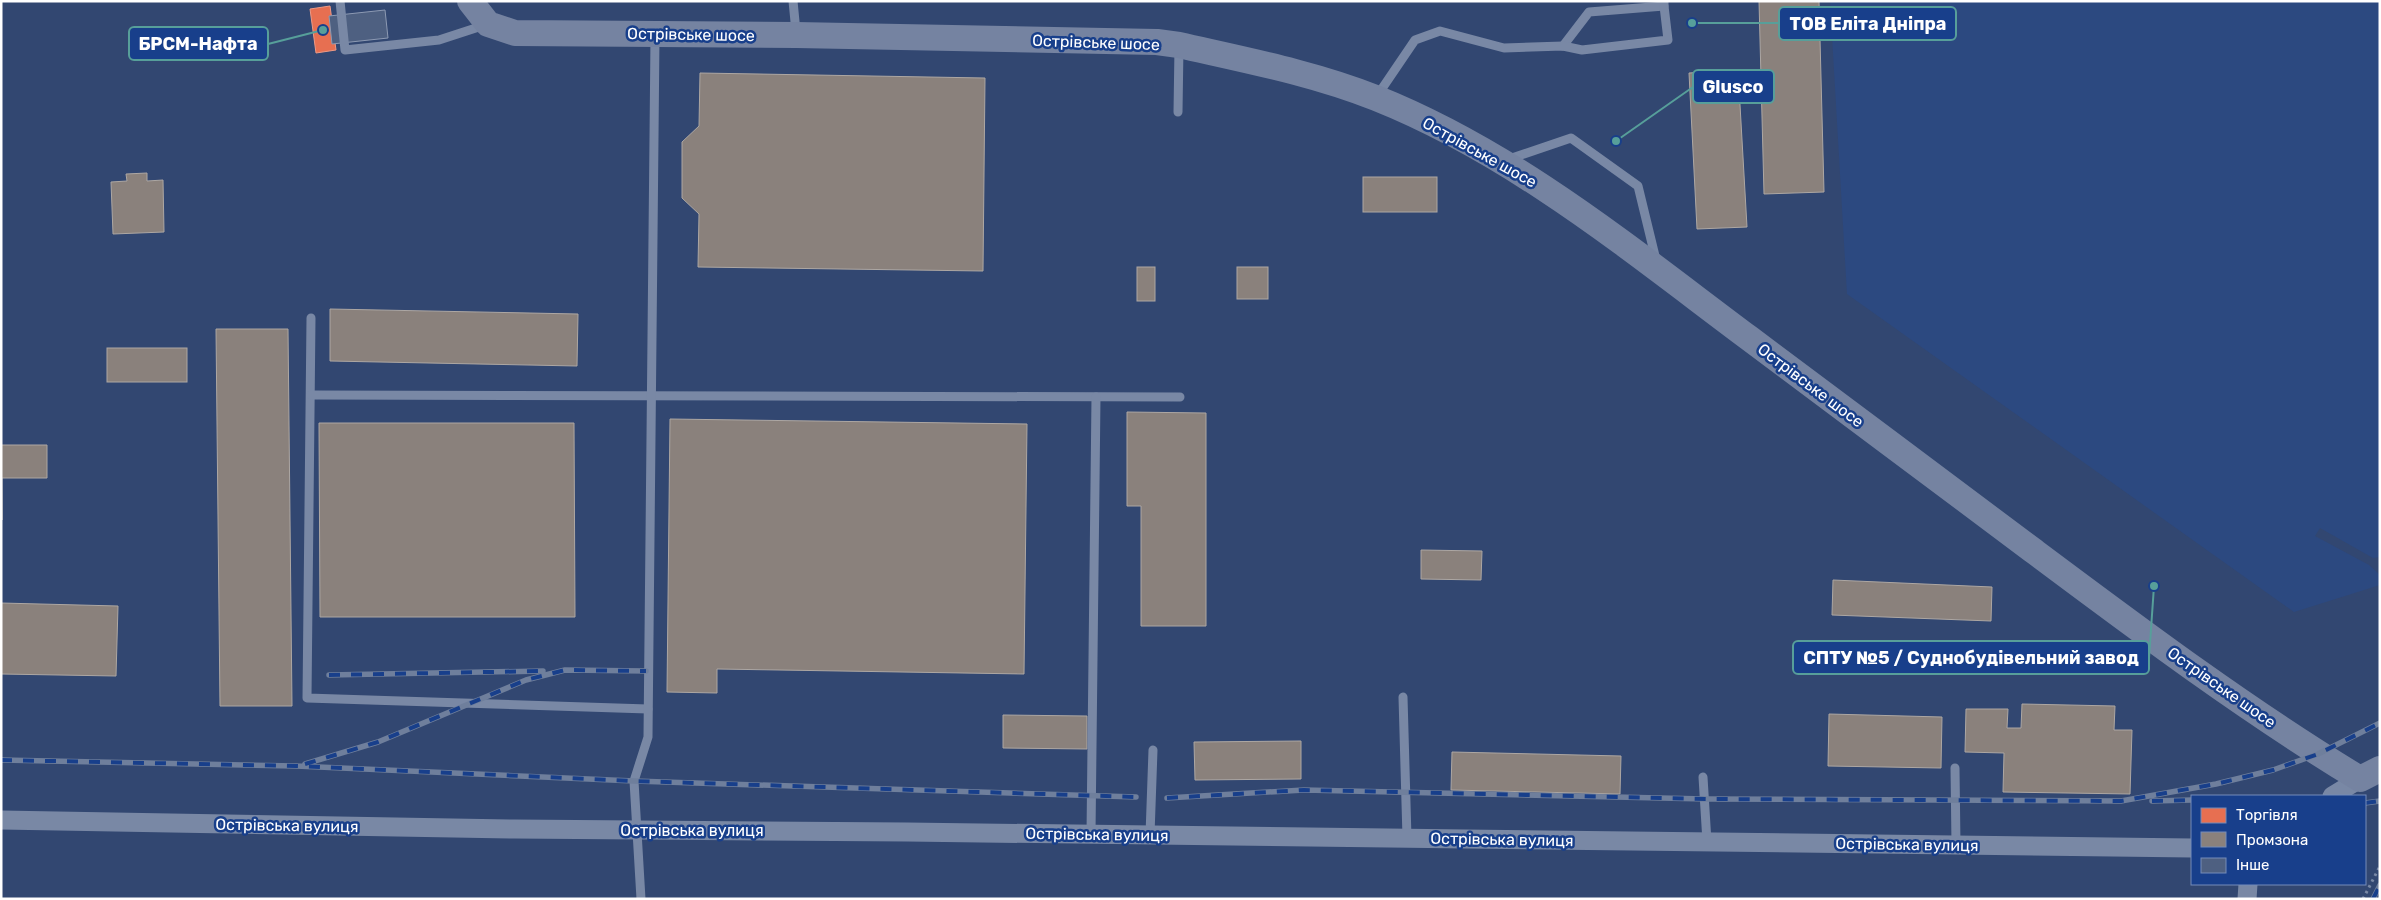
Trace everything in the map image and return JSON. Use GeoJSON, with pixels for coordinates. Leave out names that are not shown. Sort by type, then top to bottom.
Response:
{"type":"FeatureCollection","features":[{"type":"Feature","properties":{"kind":"street"},"geometry":{"type":"LineString","coordinates":[[470,1],[488,24]]}},
{"type":"Feature","properties":{"kind":"street","name":"Острівське шосе"},"geometry":{"type":"LineString","coordinates":[[488,24],[515,33],[796,35],[1157,42],[1179,45],[1316,78],[1375,98],[1414,115],[1524,174],[1658,270],[2130,624],[2318,754],[2370,774]]}},
{"type":"Feature","properties":{"kind":"street"},"geometry":{"type":"LineString","coordinates":[[2334,795],[2370,774]]}},
{"type":"Feature","properties":{"kind":"street","name":"Острівська вулиця"},"geometry":{"type":"LineString","coordinates":[[1,820],[2191,848]]}},
{"type":"Feature","properties":{"kind":"street"},"geometry":{"type":"LineString","coordinates":[[2247,899],[2248,885]]}},
{"type":"Feature","properties":{"kind":"lane"},"geometry":{"type":"LineString","coordinates":[[340,1],[345,50],[439,40],[488,24]]}},
{"type":"Feature","properties":{"kind":"lane"},"geometry":{"type":"LineString","coordinates":[[793,1],[796,35]]}},
{"type":"Feature","properties":{"kind":"lane"},"geometry":{"type":"LineString","coordinates":[[1375,98],[1415,40],[1440,31],[1504,48],[1563,46],[1582,50],[1668,40],[1664,4],[1590,12],[1563,46]]}},
{"type":"Feature","properties":{"kind":"lane"},"geometry":{"type":"LineString","coordinates":[[641,899],[639,829],[634,781],[648,737],[656,34]]}},
{"type":"Feature","properties":{"kind":"lane"},"geometry":{"type":"LineString","coordinates":[[1178,112],[1179,45]]}},
{"type":"Feature","properties":{"kind":"lane"},"geometry":{"type":"LineString","coordinates":[[1502,161],[1572,138],[1638,186],[1658,270]]}},
{"type":"Feature","properties":{"kind":"lane"},"geometry":{"type":"LineString","coordinates":[[311,318],[307,698],[648,709]]}},
{"type":"Feature","properties":{"kind":"lane"},"geometry":{"type":"LineString","coordinates":[[311,396],[1180,397]]}},
{"type":"Feature","properties":{"kind":"lane"},"geometry":{"type":"LineString","coordinates":[[1091,834],[1096,396]]}},
{"type":"Feature","properties":{"kind":"lane"},"geometry":{"type":"LineString","coordinates":[[1403,697],[1407,838]]}},
{"type":"Feature","properties":{"kind":"lane"},"geometry":{"type":"LineString","coordinates":[[1150,835],[1153,750]]}},
{"type":"Feature","properties":{"kind":"lane"},"geometry":{"type":"LineString","coordinates":[[1955,768],[1956,845]]}},
{"type":"Feature","properties":{"kind":"lane"},"geometry":{"type":"LineString","coordinates":[[1703,777],[1707,842]]}},
{"type":"Feature","properties":{"kind":"path"},"geometry":{"type":"LineString","coordinates":[[2362,899],[2380,866]]}},
{"type":"Feature","properties":{"kind":"water"},"geometry":{"type":"Polygon","coordinates":[[[1830,1],[2380,1],[2380,557],[2373,558],[2320,528],[2315,536],[2369,565],[2380,575],[2380,585],[2294,612],[1847,294],[1830,1]]]}},
{"type":"Feature","properties":{"kind":"building: Торгівля"},"geometry":{"type":"Polygon","coordinates":[[[330,6],[336,50],[316,53],[310,9],[330,6]]]}},
{"type":"Feature","properties":{"kind":"building: Промзона"},"geometry":{"type":"Polygon","coordinates":[[[1759,1],[1819,1],[1824,192],[1764,194],[1759,1]]]}},
{"type":"Feature","properties":{"kind":"building: Промзона"},"geometry":{"type":"Polygon","coordinates":[[[1738,70],[1747,227],[1697,229],[1689,73],[1738,70]]]}},
{"type":"Feature","properties":{"kind":"building: Промзона"},"geometry":{"type":"Polygon","coordinates":[[[700,73],[985,78],[983,271],[698,267],[699,214],[682,198],[682,142],[699,126],[700,73]]]}},
{"type":"Feature","properties":{"kind":"building: Промзона"},"geometry":{"type":"Polygon","coordinates":[[[147,173],[147,181],[163,180],[164,232],[113,234],[111,182],[127,181],[126,174],[147,173]]]}},
{"type":"Feature","properties":{"kind":"building: Промзона"},"geometry":{"type":"Polygon","coordinates":[[[1363,177],[1437,177],[1437,212],[1363,212],[1363,177]]]}},
{"type":"Feature","properties":{"kind":"building: Промзона"},"geometry":{"type":"Polygon","coordinates":[[[1137,267],[1155,267],[1155,301],[1137,301],[1137,267]]]}},
{"type":"Feature","properties":{"kind":"building: Промзона"},"geometry":{"type":"Polygon","coordinates":[[[1237,267],[1268,267],[1268,299],[1237,299],[1237,267]]]}},
{"type":"Feature","properties":{"kind":"building: Промзона"},"geometry":{"type":"Polygon","coordinates":[[[330,309],[578,314],[577,366],[330,361],[330,309]]]}},
{"type":"Feature","properties":{"kind":"building: Промзона"},"geometry":{"type":"Polygon","coordinates":[[[216,329],[288,329],[292,706],[220,706],[216,329]]]}},
{"type":"Feature","properties":{"kind":"building: Промзона"},"geometry":{"type":"Polygon","coordinates":[[[107,348],[187,348],[187,382],[107,382],[107,348]]]}},
{"type":"Feature","properties":{"kind":"building: Промзона"},"geometry":{"type":"Polygon","coordinates":[[[1127,412],[1206,413],[1206,626],[1141,626],[1141,506],[1127,506],[1127,412]]]}},
{"type":"Feature","properties":{"kind":"building: Промзона"},"geometry":{"type":"Polygon","coordinates":[[[670,419],[1027,424],[1024,674],[717,669],[717,693],[667,692],[670,419]]]}},
{"type":"Feature","properties":{"kind":"building: Промзона"},"geometry":{"type":"Polygon","coordinates":[[[319,423],[574,423],[575,617],[320,617],[319,423]]]}},
{"type":"Feature","properties":{"kind":"building: Промзона"},"geometry":{"type":"Polygon","coordinates":[[[1,445],[47,445],[47,478],[2,478],[2,520],[1,445]]]}},
{"type":"Feature","properties":{"kind":"building: Промзона"},"geometry":{"type":"Polygon","coordinates":[[[1421,550],[1482,551],[1481,580],[1421,579],[1421,550]]]}},
{"type":"Feature","properties":{"kind":"building: Промзона"},"geometry":{"type":"Polygon","coordinates":[[[1833,580],[1992,587],[1991,621],[1832,615],[1833,580]]]}},
{"type":"Feature","properties":{"kind":"building: Промзона"},"geometry":{"type":"Polygon","coordinates":[[[1,603],[118,606],[116,676],[1,674],[1,603]]]}},
{"type":"Feature","properties":{"kind":"building: Промзона"},"geometry":{"type":"Polygon","coordinates":[[[2022,704],[2115,706],[2114,730],[2132,730],[2130,794],[2003,792],[2004,753],[1965,752],[1966,709],[2008,709],[2007,728],[2021,728],[2022,704]]]}},
{"type":"Feature","properties":{"kind":"building: Промзона"},"geometry":{"type":"Polygon","coordinates":[[[1829,714],[1942,717],[1941,768],[1828,766],[1829,714]]]}},
{"type":"Feature","properties":{"kind":"building: Промзона"},"geometry":{"type":"Polygon","coordinates":[[[1003,715],[1087,716],[1087,749],[1003,748],[1003,715]]]}},
{"type":"Feature","properties":{"kind":"building: Промзона"},"geometry":{"type":"Polygon","coordinates":[[[1301,741],[1301,779],[1195,780],[1194,742],[1301,741]]]}},
{"type":"Feature","properties":{"kind":"building: Промзона"},"geometry":{"type":"Polygon","coordinates":[[[1452,752],[1621,756],[1620,794],[1451,790],[1452,752]]]}},
{"type":"Feature","properties":{"kind":"building: Інше"},"geometry":{"type":"Polygon","coordinates":[[[385,10],[388,38],[332,44],[329,16],[385,10]]]}},
{"type":"Feature","properties":{"kind":"railway"},"geometry":{"type":"LineString","coordinates":[[305,764],[378,742],[526,680],[565,670],[646,671]]}},
{"type":"Feature","properties":{"kind":"railway"},"geometry":{"type":"LineString","coordinates":[[329,675],[543,671]]}},
{"type":"Feature","properties":{"kind":"railway"},"geometry":{"type":"LineString","coordinates":[[1167,798],[1304,790],[1706,799],[2121,801],[2216,784],[2273,770],[2318,754],[2380,723]]}},
{"type":"Feature","properties":{"kind":"railway"},"geometry":{"type":"LineString","coordinates":[[1,760],[296,766],[634,781],[1136,797]]}},
{"type":"Feature","properties":{"kind":"railway"},"geometry":{"type":"LineString","coordinates":[[2152,801],[2191,800]]}},
{"type":"Feature","properties":{"kind":"railway"},"geometry":{"type":"LineString","coordinates":[[2366,803],[2380,801]]}},
{"type":"Feature","properties":{"kind":"railway"},"geometry":{"type":"LineString","coordinates":[[2373,899],[2380,885]]}},
{"type":"Feature","properties":{"kind":"place","name":"ТОВ Еліта Дніпра"},"geometry":{"type":"Point","coordinates":[1692,23]}},
{"type":"Feature","properties":{"kind":"place","name":"БРСМ-Нафта"},"geometry":{"type":"Point","coordinates":[323,30]}},
{"type":"Feature","properties":{"kind":"place","name":"Glusco"},"geometry":{"type":"Point","coordinates":[1616,141]}},
{"type":"Feature","properties":{"kind":"place","name":"СПТУ №5 / Суднобудівельний завод"},"geometry":{"type":"Point","coordinates":[2154,586]}}]}
